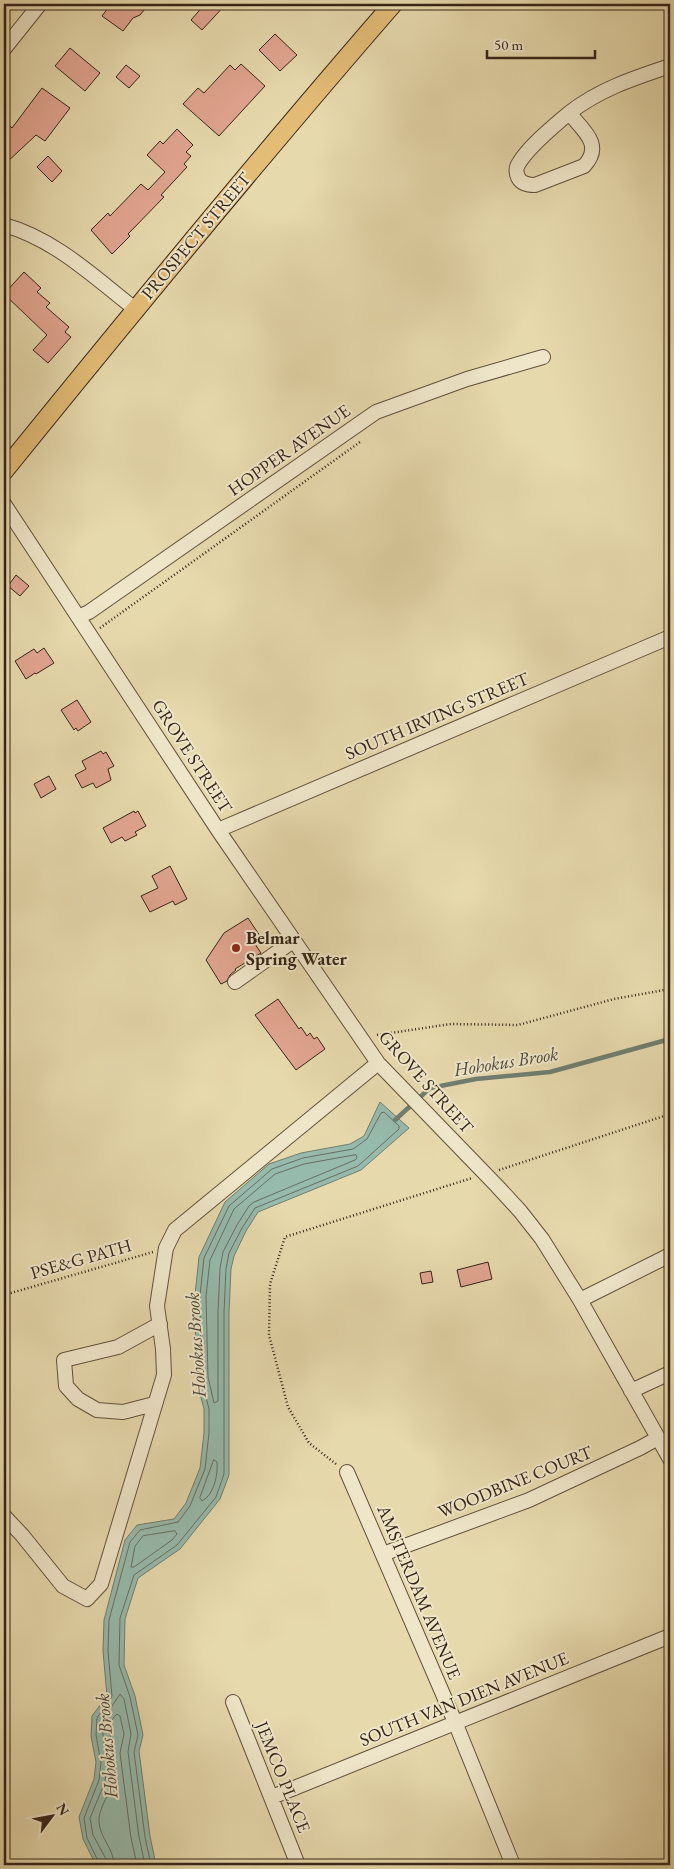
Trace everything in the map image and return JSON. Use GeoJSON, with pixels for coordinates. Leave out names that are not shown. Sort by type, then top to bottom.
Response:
{"type":"FeatureCollection","features":[{"type":"Feature","properties":{"kind":"main road","name":"PROSPECT STREET"},"geometry":{"type":"LineString","coordinates":[[4,471],[135,309],[336,69],[393,4]]}},
{"type":"Feature","properties":{"kind":"street"},"geometry":{"type":"LineString","coordinates":[[4,50],[40,4]]}},
{"type":"Feature","properties":{"kind":"street"},"geometry":{"type":"LineString","coordinates":[[569,113],[591,140],[593,152],[590,160],[584,166],[535,185],[521,182],[517,176],[516,169],[519,162],[541,138],[569,113],[603,91],[628,80],[670,66]]}},
{"type":"Feature","properties":{"kind":"street"},"geometry":{"type":"LineString","coordinates":[[4,225],[38,237],[80,265],[135,309]]}},
{"type":"Feature","properties":{"kind":"street","name":"HOPPER AVENUE"},"geometry":{"type":"LineString","coordinates":[[78,617],[97,606],[376,412],[467,379],[543,357]]}},
{"type":"Feature","properties":{"kind":"street","name":"GROVE STREET"},"geometry":{"type":"LineString","coordinates":[[4,504],[218,830],[378,1063],[520,1211],[542,1238],[580,1300],[670,1459]]}},
{"type":"Feature","properties":{"kind":"street","name":"SOUTH IRVING STREET"},"geometry":{"type":"LineString","coordinates":[[218,830],[670,637]]}},
{"type":"Feature","properties":{"kind":"street"},"geometry":{"type":"LineString","coordinates":[[235,982],[293,941]]}},
{"type":"Feature","properties":{"kind":"street"},"geometry":{"type":"LineString","coordinates":[[5,1517],[63,1586],[87,1599],[101,1584],[164,1375],[163,1349],[157,1306],[166,1248],[175,1230],[378,1063]]}},
{"type":"Feature","properties":{"kind":"street"},"geometry":{"type":"LineString","coordinates":[[580,1300],[670,1255]]}},
{"type":"Feature","properties":{"kind":"street"},"geometry":{"type":"LineString","coordinates":[[154,1404],[123,1412],[97,1410],[78,1399],[66,1386],[64,1360],[118,1347],[160,1324]]}},
{"type":"Feature","properties":{"kind":"street"},"geometry":{"type":"LineString","coordinates":[[631,1391],[670,1373]]}},
{"type":"Feature","properties":{"kind":"street","name":"WOODBINE COURT"},"geometry":{"type":"LineString","coordinates":[[383,1554],[529,1500],[658,1438]]}},
{"type":"Feature","properties":{"kind":"street","name":"AMSTERDAM AVENUE"},"geometry":{"type":"LineString","coordinates":[[347,1472],[455,1722],[513,1865]]}},
{"type":"Feature","properties":{"kind":"street","name":"SOUTH VAN DIEN AVENUE"},"geometry":{"type":"LineString","coordinates":[[272,1797],[670,1636]]}},
{"type":"Feature","properties":{"kind":"street","name":"JEMCO PLACE"},"geometry":{"type":"LineString","coordinates":[[233,1702],[298,1865]]}},
{"type":"Feature","properties":{"kind":"path"},"geometry":{"type":"LineString","coordinates":[[99,629],[365,438]]}},
{"type":"Feature","properties":{"kind":"path"},"geometry":{"type":"LineString","coordinates":[[377,1035],[451,1024],[518,1025],[614,999],[670,989]]}},
{"type":"Feature","properties":{"kind":"path"},"geometry":{"type":"LineString","coordinates":[[285,1237],[270,1284],[269,1335],[288,1406],[309,1443],[347,1472]]}},
{"type":"Feature","properties":{"kind":"path","name":"PSE&G PATH"},"geometry":{"type":"LineString","coordinates":[[4,1295],[166,1248]]}},
{"type":"Feature","properties":{"kind":"water"},"geometry":{"type":"Polygon","coordinates":[[[380,1102],[409,1128],[361,1170],[258,1212],[234,1256],[231,1269],[229,1312],[229,1475],[220,1499],[180,1549],[138,1578],[125,1619],[124,1665],[135,1696],[143,1735],[139,1751],[150,1836],[156,1865],[96,1865],[83,1839],[79,1817],[94,1779],[96,1762],[91,1736],[92,1716],[107,1696],[103,1651],[104,1620],[125,1540],[137,1525],[174,1519],[186,1503],[200,1468],[204,1433],[204,1409],[196,1379],[195,1295],[199,1257],[225,1202],[269,1164],[301,1153],[350,1144],[364,1136],[380,1102]]]}},
{"type":"Feature","properties":{"kind":"building"},"geometry":{"type":"Polygon","coordinates":[[[111,4],[149,4],[140,15],[133,18],[123,31],[102,16],[111,4]]]}},
{"type":"Feature","properties":{"kind":"building"},"geometry":{"type":"Polygon","coordinates":[[[205,4],[226,4],[202,30],[191,20],[205,4]]]}},
{"type":"Feature","properties":{"kind":"building"},"geometry":{"type":"Polygon","coordinates":[[[275,34],[297,55],[280,71],[259,50],[275,34]]]}},
{"type":"Feature","properties":{"kind":"building"},"geometry":{"type":"Polygon","coordinates":[[[70,48],[100,73],[85,91],[55,66],[70,48]]]}},
{"type":"Feature","properties":{"kind":"building"},"geometry":{"type":"Polygon","coordinates":[[[241,64],[265,86],[219,136],[183,104],[198,88],[204,93],[230,65],[235,70],[241,64]]]}},
{"type":"Feature","properties":{"kind":"building"},"geometry":{"type":"Polygon","coordinates":[[[126,65],[140,76],[129,88],[116,77],[126,65]]]}},
{"type":"Feature","properties":{"kind":"building"},"geometry":{"type":"Polygon","coordinates":[[[42,88],[70,108],[45,141],[36,135],[4,165],[4,120],[12,128],[42,88]]]}},
{"type":"Feature","properties":{"kind":"building"},"geometry":{"type":"Polygon","coordinates":[[[177,129],[193,145],[186,152],[191,156],[184,164],[187,167],[161,195],[164,197],[128,234],[130,236],[112,254],[91,230],[108,213],[110,216],[141,184],[148,190],[165,172],[147,155],[160,141],[163,144],[177,129]]]}},
{"type":"Feature","properties":{"kind":"building"},"geometry":{"type":"Polygon","coordinates":[[[48,156],[62,171],[52,182],[37,167],[48,156]]]}},
{"type":"Feature","properties":{"kind":"building"},"geometry":{"type":"Polygon","coordinates":[[[24,272],[41,288],[37,292],[50,303],[46,307],[69,327],[65,332],[71,337],[48,363],[33,350],[47,335],[4,294],[24,272]]]}},
{"type":"Feature","properties":{"kind":"building"},"geometry":{"type":"Polygon","coordinates":[[[16,575],[29,586],[20,596],[8,586],[16,575]]]}},
{"type":"Feature","properties":{"kind":"building"},"geometry":{"type":"Polygon","coordinates":[[[44,648],[54,663],[26,679],[15,661],[34,649],[37,653],[44,648]]]}},
{"type":"Feature","properties":{"kind":"building"},"geometry":{"type":"Polygon","coordinates":[[[77,700],[91,722],[78,731],[76,728],[74,730],[61,710],[77,700]]]}},
{"type":"Feature","properties":{"kind":"building"},"geometry":{"type":"Polygon","coordinates":[[[101,751],[103,754],[106,752],[114,766],[108,769],[111,780],[96,788],[93,783],[82,788],[75,775],[86,769],[82,761],[101,751]]]}},
{"type":"Feature","properties":{"kind":"building"},"geometry":{"type":"Polygon","coordinates":[[[49,776],[56,789],[41,798],[34,784],[49,776]]]}},
{"type":"Feature","properties":{"kind":"building"},"geometry":{"type":"Polygon","coordinates":[[[134,811],[135,813],[138,811],[146,826],[135,832],[137,835],[125,841],[122,837],[111,843],[103,828],[134,811]]]}},
{"type":"Feature","properties":{"kind":"building"},"geometry":{"type":"Polygon","coordinates":[[[170,866],[187,899],[175,905],[173,901],[150,912],[141,896],[158,888],[152,876],[170,866]]]}},
{"type":"Feature","properties":{"kind":"building","name":"Belmar Spring Water"},"geometry":{"type":"Polygon","coordinates":[[[248,918],[262,939],[255,944],[261,953],[235,969],[227,981],[221,984],[206,960],[224,933],[248,918]]]}},
{"type":"Feature","properties":{"kind":"building"},"geometry":{"type":"Polygon","coordinates":[[[278,999],[299,1029],[301,1027],[307,1036],[310,1033],[314,1039],[317,1037],[325,1049],[296,1070],[255,1015],[278,999]]]}},
{"type":"Feature","properties":{"kind":"building"},"geometry":{"type":"Polygon","coordinates":[[[488,1262],[492,1279],[461,1287],[457,1270],[488,1262]]]}},
{"type":"Feature","properties":{"kind":"building"},"geometry":{"type":"Polygon","coordinates":[[[431,1271],[433,1282],[422,1284],[420,1273],[431,1271]]]}},
{"type":"Feature","properties":{"kind":"waterway","name":"Hohokus Brook"},"geometry":{"type":"LineString","coordinates":[[395,1120],[430,1088],[476,1079],[550,1072],[670,1039]]}},
{"type":"Feature","properties":{"kind":"place","name":"Belmar Spring Water"},"geometry":{"type":"Point","coordinates":[236,948]}}]}
